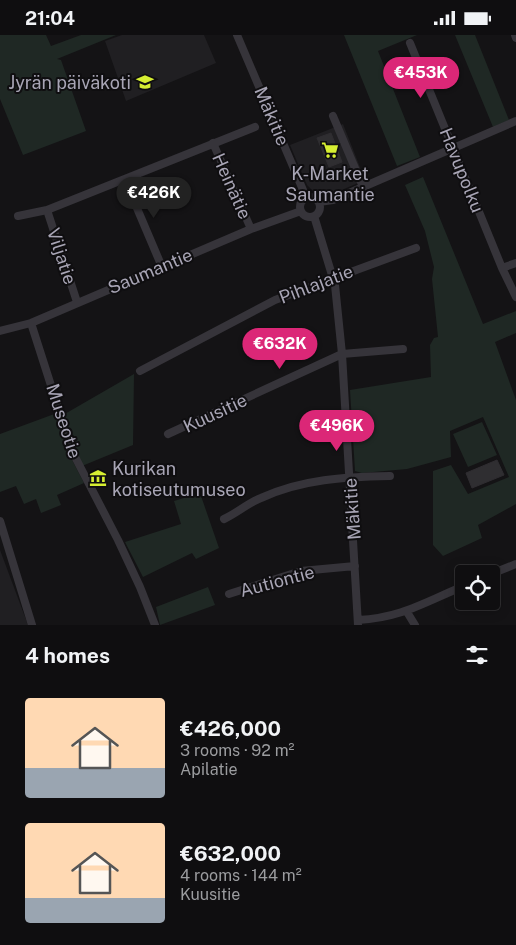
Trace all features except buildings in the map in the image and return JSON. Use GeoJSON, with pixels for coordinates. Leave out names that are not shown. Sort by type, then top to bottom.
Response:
{"type":"FeatureCollection","features":[{"type":"Feature","properties":{"kind":"street","name":"Mäkitie"},"geometry":{"type":"LineString","coordinates":[[237,35],[306,197]]}},
{"type":"Feature","properties":{"kind":"street","name":"Havupolku"},"geometry":{"type":"LineString","coordinates":[[410,43],[502,269],[516,297]]}},
{"type":"Feature","properties":{"kind":"street"},"geometry":{"type":"LineString","coordinates":[[333,116],[363,187]]}},
{"type":"Feature","properties":{"kind":"street"},"geometry":{"type":"LineString","coordinates":[[319,202],[333,199],[363,187],[516,121]]}},
{"type":"Feature","properties":{"kind":"street"},"geometry":{"type":"LineString","coordinates":[[18,217],[47,210],[255,127]]}},
{"type":"Feature","properties":{"kind":"street","name":"Heinätie"},"geometry":{"type":"LineString","coordinates":[[213,143],[251,229]]}},
{"type":"Feature","properties":{"kind":"street"},"geometry":{"type":"LineString","coordinates":[[125,180],[162,267]]}},
{"type":"Feature","properties":{"kind":"street"},"geometry":{"type":"LineString","coordinates":[[306,197],[314,197],[319,202],[320,211],[314,216],[306,217],[301,211],[301,203],[306,197]]}},
{"type":"Feature","properties":{"kind":"street","name":"Viljatie"},"geometry":{"type":"LineString","coordinates":[[47,210],[77,302]]}},
{"type":"Feature","properties":{"kind":"street","name":"Saumantie"},"geometry":{"type":"LineString","coordinates":[[0,331],[30,323],[251,229],[301,211]]}},
{"type":"Feature","properties":{"kind":"street","name":"Mäkitie"},"geometry":{"type":"LineString","coordinates":[[314,216],[333,277],[342,354],[358,623]]}},
{"type":"Feature","properties":{"kind":"street","name":"Pihlajatie"},"geometry":{"type":"LineString","coordinates":[[140,371],[275,299],[416,248]]}},
{"type":"Feature","properties":{"kind":"street"},"geometry":{"type":"LineString","coordinates":[[502,269],[516,263]]}},
{"type":"Feature","properties":{"kind":"street","name":"Museotie"},"geometry":{"type":"LineString","coordinates":[[30,323],[72,451],[137,579],[154,625]]}},
{"type":"Feature","properties":{"kind":"street","name":"Kuusitie"},"geometry":{"type":"LineString","coordinates":[[168,435],[342,354],[403,349]]}},
{"type":"Feature","properties":{"kind":"street"},"geometry":{"type":"LineString","coordinates":[[224,519],[260,498],[310,481],[390,476]]}},
{"type":"Feature","properties":{"kind":"street"},"geometry":{"type":"LineString","coordinates":[[0,521],[32,625]]}},
{"type":"Feature","properties":{"kind":"street"},"geometry":{"type":"LineString","coordinates":[[500,570],[516,564]]}},
{"type":"Feature","properties":{"kind":"street","name":"Autiontie"},"geometry":{"type":"LineString","coordinates":[[229,594],[301,571],[355,566]]}},
{"type":"Feature","properties":{"kind":"street"},"geometry":{"type":"LineString","coordinates":[[358,623],[407,612],[455,589]]}},
{"type":"Feature","properties":{"kind":"street"},"geometry":{"type":"LineString","coordinates":[[407,612],[415,625]]}},
{"type":"Feature","properties":{"kind":"shaded area"},"geometry":{"type":"Polygon","coordinates":[[[0,35],[46,35],[51,46],[81,35],[116,35],[57,59],[61,60],[86,131],[23,155],[0,99],[0,35]]]}},
{"type":"Feature","properties":{"kind":"shaded area","name":"Jyrän päiväkoti"},"geometry":{"type":"Polygon","coordinates":[[[122,35],[204,35],[216,63],[126,101],[105,41],[122,35]]]}},
{"type":"Feature","properties":{"kind":"shaded area"},"geometry":{"type":"Polygon","coordinates":[[[344,35],[417,35],[378,51],[420,157],[397,166],[344,35]]]}},
{"type":"Feature","properties":{"kind":"shaded area"},"geometry":{"type":"Polygon","coordinates":[[[455,35],[475,35],[509,120],[493,127],[455,35]]]}},
{"type":"Feature","properties":{"kind":"shaded area"},"geometry":{"type":"Polygon","coordinates":[[[343,124],[365,180],[330,195],[316,194],[307,185],[290,145],[343,124]]]}},
{"type":"Feature","properties":{"kind":"shaded area"},"geometry":{"type":"Polygon","coordinates":[[[423,177],[483,324],[516,311],[516,333],[495,342],[516,400],[516,504],[478,525],[482,538],[443,556],[433,545],[433,471],[451,465],[468,494],[509,477],[483,417],[450,431],[451,457],[407,469],[362,473],[355,471],[350,390],[431,377],[430,345],[434,338],[438,337],[432,279],[434,267],[425,231],[405,185],[423,177]]]}},
{"type":"Feature","properties":{"kind":"shaded area"},"geometry":{"type":"Polygon","coordinates":[[[134,374],[133,445],[82,466],[63,415],[134,374]]]}},
{"type":"Feature","properties":{"kind":"shaded area"},"geometry":{"type":"Polygon","coordinates":[[[57,413],[68,452],[84,483],[57,495],[61,505],[41,513],[36,499],[24,504],[16,486],[0,492],[0,434],[57,413]]]}},
{"type":"Feature","properties":{"kind":"shaded area"},"geometry":{"type":"Polygon","coordinates":[[[482,422],[497,455],[468,467],[453,434],[482,422]]]}},
{"type":"Feature","properties":{"kind":"shaded area"},"geometry":{"type":"Polygon","coordinates":[[[200,493],[219,548],[196,559],[192,553],[143,577],[125,542],[181,524],[174,501],[200,493]]]}},
{"type":"Feature","properties":{"kind":"shaded area"},"geometry":{"type":"Polygon","coordinates":[[[0,550],[28,625],[0,625],[0,550]]]}},
{"type":"Feature","properties":{"kind":"shaded area"},"geometry":{"type":"Polygon","coordinates":[[[208,587],[215,605],[160,625],[156,607],[208,587]]]}},
{"type":"Feature","properties":{"kind":"place","name":"Jyrän päiväkoti"},"geometry":{"type":"Point","coordinates":[145,82]}},
{"type":"Feature","properties":{"kind":"place","name":"K-Market Saumantie"},"geometry":{"type":"Point","coordinates":[330,150]}},
{"type":"Feature","properties":{"kind":"place","name":"Kurikan kotiseutumuseo"},"geometry":{"type":"Point","coordinates":[98,478]}}]}
